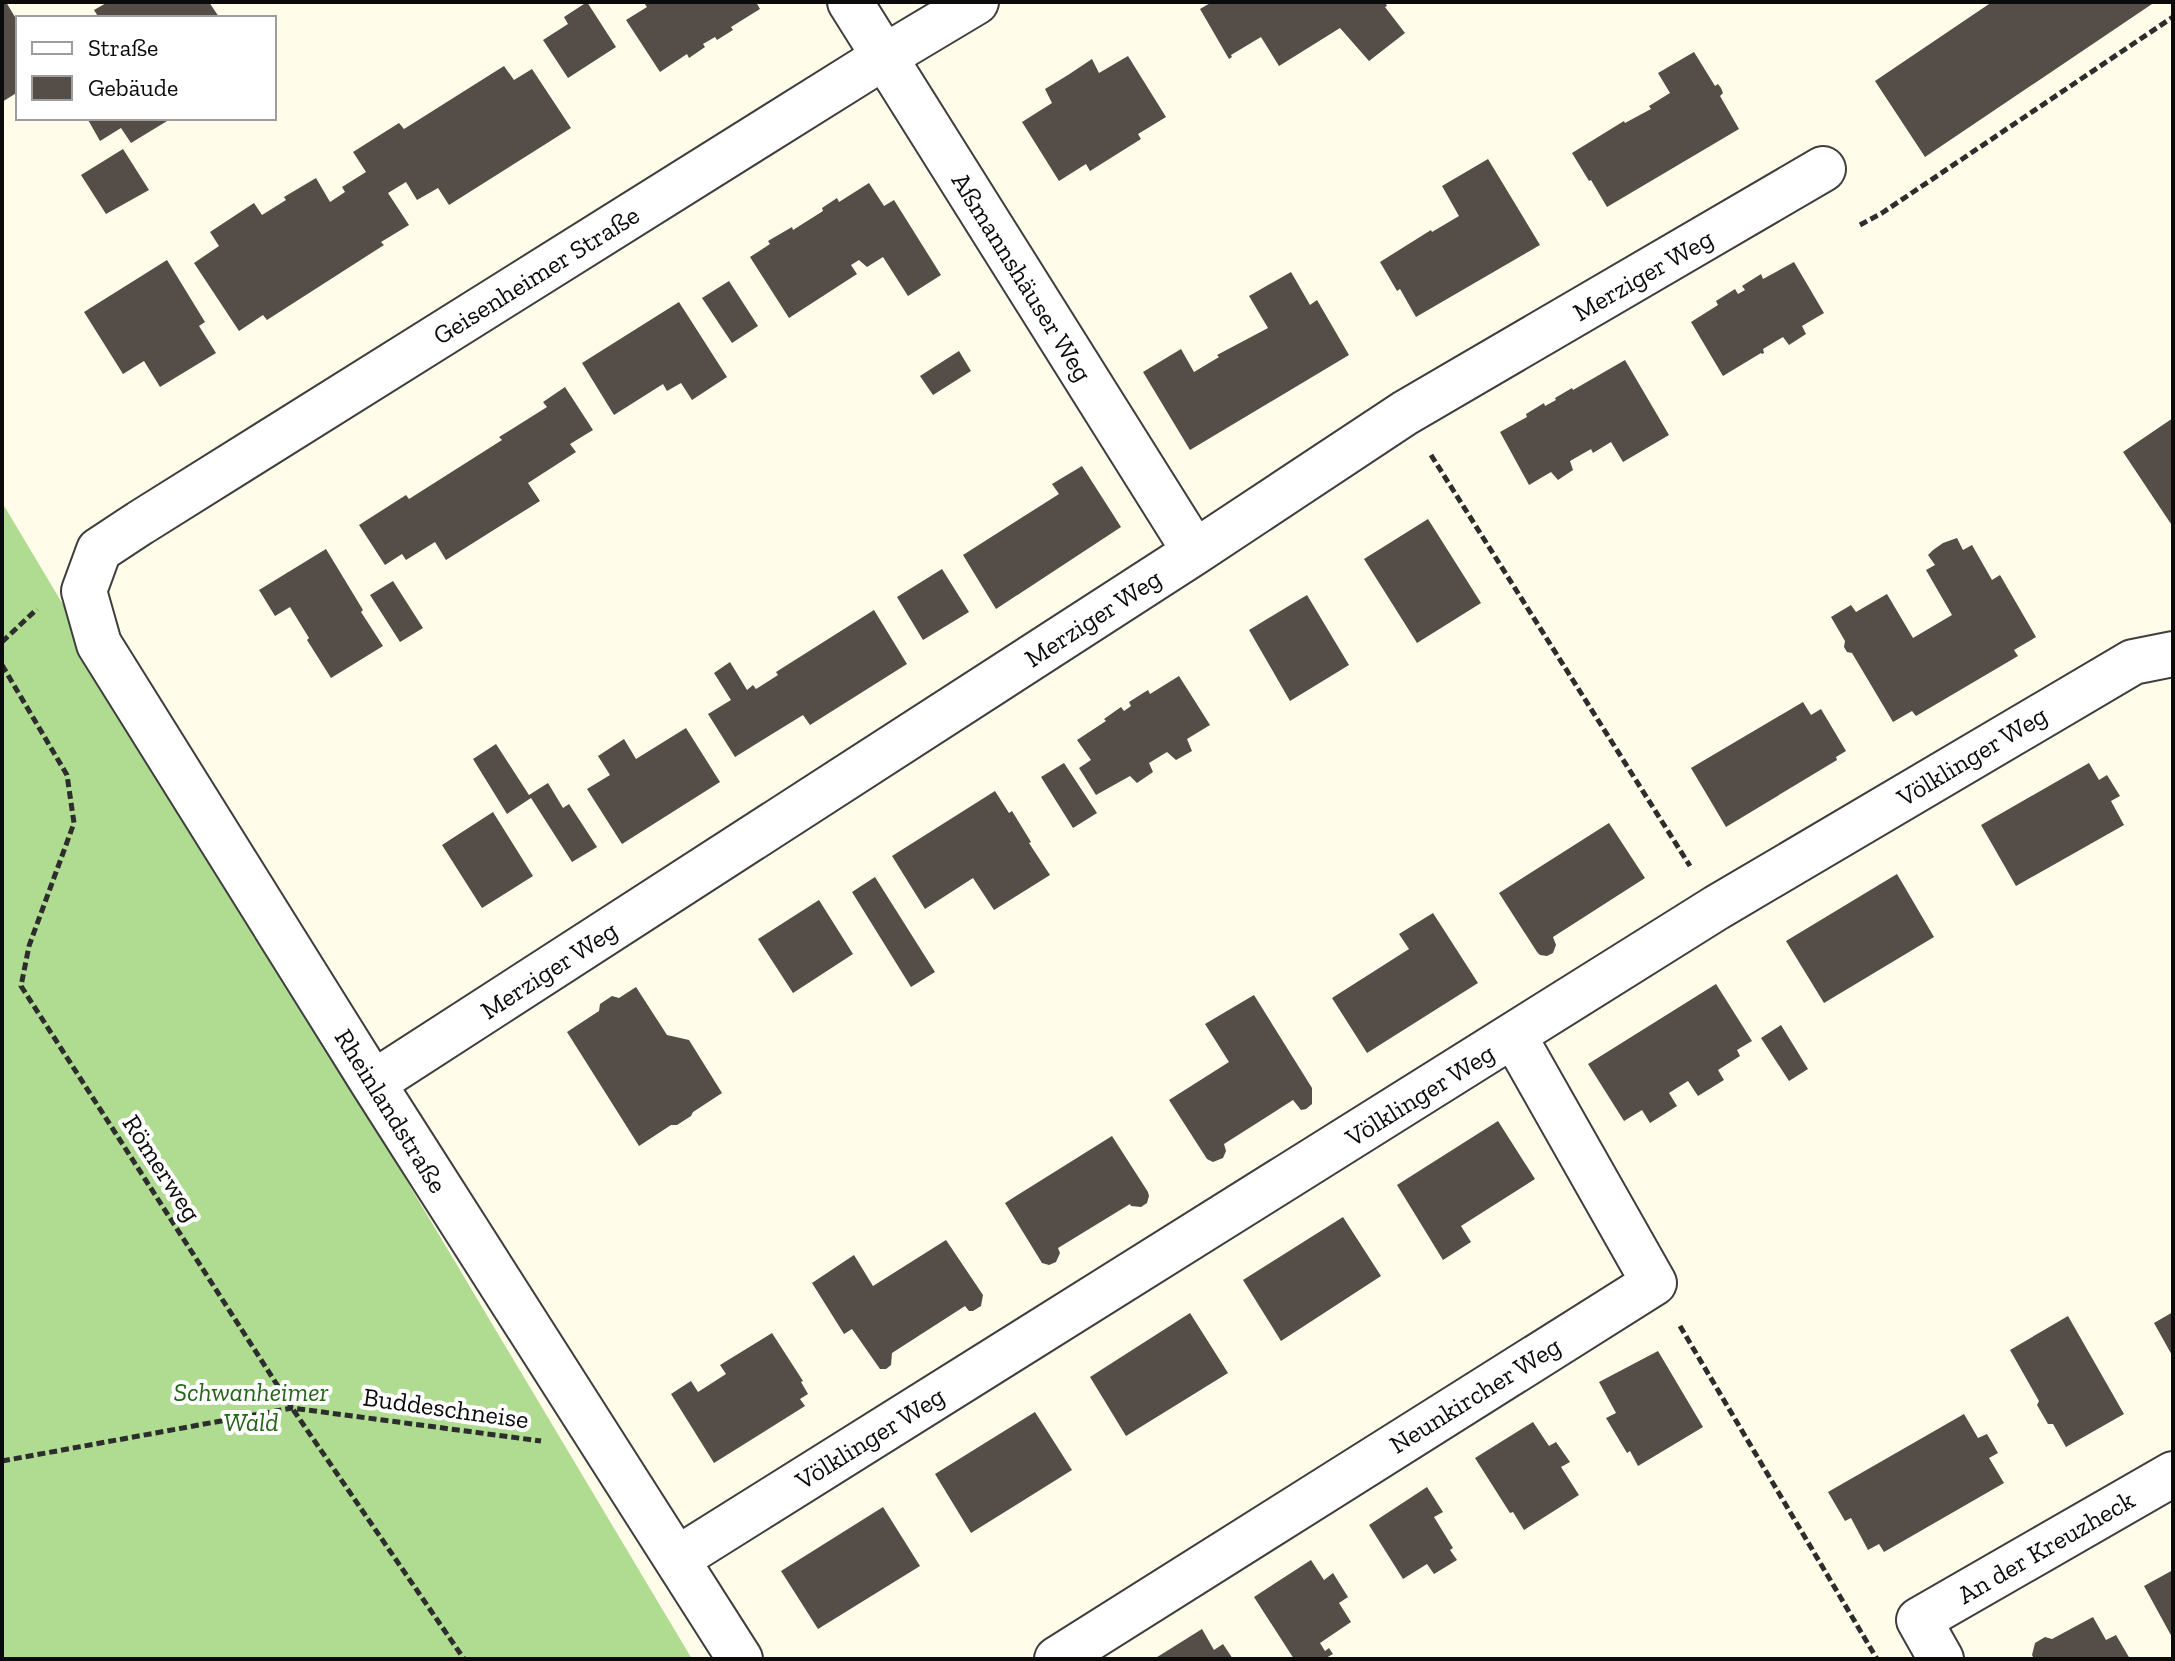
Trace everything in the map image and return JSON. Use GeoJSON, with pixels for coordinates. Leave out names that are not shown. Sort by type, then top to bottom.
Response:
{"type":"FeatureCollection","features":[{"type":"Feature","properties":{"kind":"street","name":"Aßmannshäuser Weg"},"geometry":{"type":"LineString","coordinates":[[850,2],[1195,552]]}},
{"type":"Feature","properties":{"kind":"street","name":"Geisenheimer Straße"},"geometry":{"type":"LineString","coordinates":[[99,550],[976,2]]}},
{"type":"Feature","properties":{"kind":"street","name":"Merziger Weg"},"geometry":{"type":"LineString","coordinates":[[373,1083],[1405,413],[1823,169]]}},
{"type":"Feature","properties":{"kind":"street","name":"Rheinlandstraße"},"geometry":{"type":"LineString","coordinates":[[99,550],[84,591],[99,644],[373,1083],[740,1659]]}},
{"type":"Feature","properties":{"kind":"street","name":"Völklinger Weg"},"geometry":{"type":"LineString","coordinates":[[677,1559],[1716,908],[2153,658]]}},
{"type":"Feature","properties":{"kind":"street"},"geometry":{"type":"LineString","coordinates":[[1514,1036],[1654,1283]]}},
{"type":"Feature","properties":{"kind":"street","name":"Neunkircher Weg"},"geometry":{"type":"LineString","coordinates":[[1057,1659],[1654,1283]]}},
{"type":"Feature","properties":{"kind":"street","name":"An der Kreuzheck"},"geometry":{"type":"LineString","coordinates":[[1941,1659],[1919,1620],[2173,1474]]}},
{"type":"Feature","properties":{"kind":"path"},"geometry":{"type":"LineString","coordinates":[[1860,225],[2173,17]]}},
{"type":"Feature","properties":{"kind":"path"},"geometry":{"type":"LineString","coordinates":[[1405,413],[1716,908]]}},
{"type":"Feature","properties":{"kind":"path","name":"Römerweg"},"geometry":{"type":"LineString","coordinates":[[2,665],[67,775],[74,823],[29,946],[21,986],[292,1408],[464,1659]]}},
{"type":"Feature","properties":{"kind":"path"},"geometry":{"type":"LineString","coordinates":[[1654,1283],[1877,1659]]}},
{"type":"Feature","properties":{"kind":"path","name":"Buddeschneise"},"geometry":{"type":"LineString","coordinates":[[2,1461],[292,1408],[534,1441],[602,1443]]}},
{"type":"Feature","properties":{"kind":"green space","name":"Schwanheimer Wald"},"geometry":{"type":"Polygon","coordinates":[[[2,503],[6,509],[692,1659],[2,1659],[2,503]]]}},
{"type":"Feature","properties":{"kind":"building"},"geometry":{"type":"Polygon","coordinates":[[[6,2],[16,19],[16,93],[2,102],[2,3],[6,2]]]}},
{"type":"Feature","properties":{"kind":"building"},"geometry":{"type":"Polygon","coordinates":[[[108,2],[209,2],[218,16],[98,16],[94,10],[108,2]]]}},
{"type":"Feature","properties":{"kind":"building"},"geometry":{"type":"Polygon","coordinates":[[[587,2],[616,47],[568,78],[543,40],[568,24],[564,17],[587,2]]]}},
{"type":"Feature","properties":{"kind":"building"},"geometry":{"type":"Polygon","coordinates":[[[756,2],[760,9],[717,40],[715,37],[703,44],[705,47],[689,58],[687,54],[660,72],[626,20],[647,7],[644,3],[756,2]]]}},
{"type":"Feature","properties":{"kind":"building"},"geometry":{"type":"Polygon","coordinates":[[[1212,2],[1385,2],[1385,7],[1405,33],[1369,61],[1340,28],[1279,66],[1261,37],[1229,59],[1200,9],[1212,2]]]}},
{"type":"Feature","properties":{"kind":"building"},"geometry":{"type":"Polygon","coordinates":[[[1992,2],[2155,2],[1925,157],[1875,81],[1992,2]]]}},
{"type":"Feature","properties":{"kind":"building"},"geometry":{"type":"Polygon","coordinates":[[[1694,52],[1715,86],[1718,84],[1721,88],[1723,93],[1720,96],[1739,129],[1607,207],[1572,153],[1624,121],[1651,109],[1649,106],[1670,93],[1658,73],[1694,52]]]}},
{"type":"Feature","properties":{"kind":"building"},"geometry":{"type":"Polygon","coordinates":[[[1128,56],[1166,117],[1138,134],[1141,139],[1090,171],[1086,164],[1059,181],[1022,122],[1052,103],[1045,89],[1092,59],[1099,73],[1128,56]]]}},
{"type":"Feature","properties":{"kind":"building"},"geometry":{"type":"Polygon","coordinates":[[[504,66],[514,80],[532,69],[571,128],[449,205],[438,188],[417,200],[406,182],[388,193],[409,225],[381,242],[384,245],[267,320],[263,315],[239,331],[194,263],[219,246],[210,232],[254,203],[262,215],[286,200],[284,197],[316,178],[330,202],[345,192],[342,187],[366,172],[353,152],[399,123],[404,129],[504,66]]]}},
{"type":"Feature","properties":{"kind":"building"},"geometry":{"type":"Polygon","coordinates":[[[88,120],[169,120],[131,143],[121,128],[100,141],[88,120]]]}},
{"type":"Feature","properties":{"kind":"building"},"geometry":{"type":"Polygon","coordinates":[[[123,149],[149,190],[106,214],[81,175],[123,149]]]}},
{"type":"Feature","properties":{"kind":"building"},"geometry":{"type":"Polygon","coordinates":[[[1488,159],[1540,245],[1416,317],[1380,262],[1459,216],[1442,186],[1488,159]]]}},
{"type":"Feature","properties":{"kind":"building"},"geometry":{"type":"Polygon","coordinates":[[[869,183],[884,206],[894,200],[941,275],[908,296],[883,257],[867,267],[859,260],[851,265],[857,274],[789,318],[750,257],[770,244],[768,241],[792,227],[793,230],[837,198],[839,202],[869,183]]]}},
{"type":"Feature","properties":{"kind":"building"},"geometry":{"type":"Polygon","coordinates":[[[167,260],[205,322],[199,326],[216,353],[160,387],[144,361],[123,374],[84,312],[167,260]]]}},
{"type":"Feature","properties":{"kind":"building"},"geometry":{"type":"Polygon","coordinates":[[[1794,262],[1824,313],[1802,326],[1806,334],[1789,345],[1783,337],[1763,349],[1764,353],[1723,376],[1691,322],[1718,305],[1716,301],[1735,289],[1738,294],[1745,290],[1742,286],[1761,274],[1763,279],[1794,262]]]}},
{"type":"Feature","properties":{"kind":"building"},"geometry":{"type":"Polygon","coordinates":[[[1291,272],[1310,305],[1317,300],[1349,355],[1190,450],[1143,372],[1181,349],[1194,372],[1219,357],[1217,355],[1268,328],[1249,296],[1291,272]]]}},
{"type":"Feature","properties":{"kind":"building"},"geometry":{"type":"Polygon","coordinates":[[[729,281],[758,326],[732,343],[702,298],[729,281]]]}},
{"type":"Feature","properties":{"kind":"building"},"geometry":{"type":"Polygon","coordinates":[[[679,302],[727,377],[692,400],[681,383],[667,391],[663,384],[614,415],[582,363],[679,302]]]}},
{"type":"Feature","properties":{"kind":"building"},"geometry":{"type":"Polygon","coordinates":[[[959,351],[971,371],[933,395],[920,376],[959,351]]]}},
{"type":"Feature","properties":{"kind":"building"},"geometry":{"type":"Polygon","coordinates":[[[1625,360],[1669,435],[1623,462],[1611,442],[1593,453],[1591,449],[1570,461],[1573,470],[1558,480],[1551,472],[1529,485],[1500,432],[1544,403],[1545,406],[1625,360]]]}},
{"type":"Feature","properties":{"kind":"building"},"geometry":{"type":"Polygon","coordinates":[[[565,387],[593,430],[570,444],[576,452],[528,483],[540,501],[446,560],[435,542],[406,560],[402,554],[385,565],[359,525],[406,495],[409,499],[502,440],[499,437],[547,407],[543,402],[565,387]]]}},
{"type":"Feature","properties":{"kind":"building"},"geometry":{"type":"Polygon","coordinates":[[[2173,418],[2173,527],[2123,452],[2173,418]]]}},
{"type":"Feature","properties":{"kind":"building"},"geometry":{"type":"Polygon","coordinates":[[[1082,466],[1121,527],[996,609],[963,555],[1059,494],[1052,484],[1082,466]]]}},
{"type":"Feature","properties":{"kind":"building"},"geometry":{"type":"Polygon","coordinates":[[[1428,519],[1481,603],[1417,643],[1364,559],[1428,519]]]}},
{"type":"Feature","properties":{"kind":"building"},"geometry":{"type":"Polygon","coordinates":[[[1957,538],[1963,550],[1972,545],[1992,580],[2000,575],[2036,637],[2014,650],[2018,656],[1916,716],[1912,711],[1893,722],[1852,653],[1844,647],[1845,641],[1831,617],[1851,605],[1856,612],[1887,594],[1913,638],[1952,615],[1926,570],[1935,565],[1928,555],[1943,543],[1957,538]]]}},
{"type":"Feature","properties":{"kind":"building"},"geometry":{"type":"Polygon","coordinates":[[[326,549],[383,646],[331,678],[290,607],[275,616],[259,590],[326,549]]]}},
{"type":"Feature","properties":{"kind":"building"},"geometry":{"type":"Polygon","coordinates":[[[942,569],[969,612],[923,640],[897,597],[942,569]]]}},
{"type":"Feature","properties":{"kind":"building"},"geometry":{"type":"Polygon","coordinates":[[[393,581],[423,628],[400,642],[370,595],[393,581]]]}},
{"type":"Feature","properties":{"kind":"building"},"geometry":{"type":"Polygon","coordinates":[[[1307,595],[1349,665],[1290,701],[1249,630],[1307,595]]]}},
{"type":"Feature","properties":{"kind":"building"},"geometry":{"type":"Polygon","coordinates":[[[874,610],[907,664],[810,725],[803,715],[735,757],[708,714],[731,700],[714,673],[730,662],[747,690],[753,685],[756,689],[778,675],[776,672],[874,610]]]}},
{"type":"Feature","properties":{"kind":"building"},"geometry":{"type":"Polygon","coordinates":[[[1179,676],[1210,725],[1187,739],[1192,751],[1176,760],[1167,752],[1149,763],[1153,772],[1137,783],[1130,776],[1096,795],[1079,768],[1091,760],[1077,740],[1121,707],[1124,711],[1131,706],[1129,702],[1148,690],[1150,694],[1179,676]]]}},
{"type":"Feature","properties":{"kind":"building"},"geometry":{"type":"Polygon","coordinates":[[[1803,702],[1811,715],[1821,709],[1846,751],[1836,757],[1837,760],[1726,827],[1691,768],[1803,702]]]}},
{"type":"Feature","properties":{"kind":"building"},"geometry":{"type":"Polygon","coordinates":[[[686,728],[720,782],[622,844],[587,789],[610,775],[598,756],[624,739],[636,759],[686,728]]]}},
{"type":"Feature","properties":{"kind":"building"},"geometry":{"type":"Polygon","coordinates":[[[496,744],[529,795],[548,783],[563,808],[569,804],[597,847],[572,862],[531,798],[507,814],[473,759],[496,744]]]}},
{"type":"Feature","properties":{"kind":"building"},"geometry":{"type":"Polygon","coordinates":[[[1064,763],[1097,813],[1073,828],[1041,777],[1064,763]]]}},
{"type":"Feature","properties":{"kind":"building"},"geometry":{"type":"Polygon","coordinates":[[[2089,763],[2099,780],[2107,775],[2120,796],[2111,801],[2124,825],[2016,886],[1981,825],[2089,763]]]}},
{"type":"Feature","properties":{"kind":"building"},"geometry":{"type":"Polygon","coordinates":[[[995,791],[1009,813],[1012,811],[1050,875],[994,910],[973,878],[925,909],[892,856],[995,791]]]}},
{"type":"Feature","properties":{"kind":"building"},"geometry":{"type":"Polygon","coordinates":[[[493,812],[533,876],[482,908],[442,845],[493,812]]]}},
{"type":"Feature","properties":{"kind":"building"},"geometry":{"type":"Polygon","coordinates":[[[1609,823],[1645,878],[1553,937],[1556,945],[1553,953],[1540,955],[1499,893],[1609,823]]]}},
{"type":"Feature","properties":{"kind":"building"},"geometry":{"type":"Polygon","coordinates":[[[1897,874],[1934,937],[1824,1003],[1786,941],[1897,874]]]}},
{"type":"Feature","properties":{"kind":"building"},"geometry":{"type":"Polygon","coordinates":[[[875,877],[935,972],[911,987],[852,892],[875,877]]]}},
{"type":"Feature","properties":{"kind":"building"},"geometry":{"type":"Polygon","coordinates":[[[819,900],[853,954],[793,993],[758,939],[819,900]]]}},
{"type":"Feature","properties":{"kind":"building"},"geometry":{"type":"Polygon","coordinates":[[[1433,913],[1478,983],[1367,1053],[1332,998],[1409,949],[1399,934],[1433,913]]]}},
{"type":"Feature","properties":{"kind":"building"},"geometry":{"type":"Polygon","coordinates":[[[1716,984],[1752,1041],[1737,1050],[1740,1056],[1718,1070],[1724,1080],[1698,1096],[1688,1081],[1669,1093],[1677,1106],[1650,1123],[1642,1110],[1624,1121],[1588,1064],[1716,984]]]}},
{"type":"Feature","properties":{"kind":"building"},"geometry":{"type":"Polygon","coordinates":[[[636,987],[667,1035],[689,1040],[722,1093],[677,1125],[671,1125],[639,1146],[567,1032],[599,1011],[600,1004],[612,996],[619,998],[636,987]]]}},
{"type":"Feature","properties":{"kind":"building"},"geometry":{"type":"Polygon","coordinates":[[[1254,995],[1312,1088],[1312,1104],[1301,1110],[1293,1100],[1224,1144],[1226,1151],[1223,1158],[1213,1162],[1207,1159],[1169,1100],[1229,1062],[1205,1024],[1254,995]]]}},
{"type":"Feature","properties":{"kind":"building"},"geometry":{"type":"Polygon","coordinates":[[[1781,1025],[1808,1069],[1789,1081],[1761,1038],[1781,1025]]]}},
{"type":"Feature","properties":{"kind":"building"},"geometry":{"type":"Polygon","coordinates":[[[1498,1121],[1535,1179],[1461,1226],[1471,1242],[1443,1260],[1397,1185],[1498,1121]]]}},
{"type":"Feature","properties":{"kind":"building"},"geometry":{"type":"Polygon","coordinates":[[[1112,1136],[1148,1192],[1147,1203],[1141,1207],[1130,1204],[1058,1248],[1060,1253],[1056,1262],[1049,1265],[1042,1263],[1005,1203],[1112,1136]]]}},
{"type":"Feature","properties":{"kind":"building"},"geometry":{"type":"Polygon","coordinates":[[[1343,1217],[1381,1276],[1281,1341],[1243,1280],[1343,1217]]]}},
{"type":"Feature","properties":{"kind":"building"},"geometry":{"type":"Polygon","coordinates":[[[946,1240],[983,1295],[981,1306],[969,1311],[965,1306],[892,1353],[891,1365],[880,1369],[852,1329],[844,1334],[812,1283],[854,1255],[873,1286],[946,1240]]]}},
{"type":"Feature","properties":{"kind":"building"},"geometry":{"type":"Polygon","coordinates":[[[2173,1312],[2173,1357],[2154,1323],[2173,1312]]]}},
{"type":"Feature","properties":{"kind":"building"},"geometry":{"type":"Polygon","coordinates":[[[1190,1313],[1228,1373],[1126,1436],[1090,1377],[1190,1313]]]}},
{"type":"Feature","properties":{"kind":"building"},"geometry":{"type":"Polygon","coordinates":[[[2068,1316],[2124,1414],[2066,1447],[2037,1405],[2039,1401],[2010,1350],[2068,1316]]]}},
{"type":"Feature","properties":{"kind":"building"},"geometry":{"type":"Polygon","coordinates":[[[772,1333],[803,1381],[808,1394],[800,1399],[805,1406],[714,1463],[671,1394],[691,1381],[698,1392],[726,1374],[720,1365],[772,1333]]]}},
{"type":"Feature","properties":{"kind":"building"},"geometry":{"type":"Polygon","coordinates":[[[1658,1351],[1703,1427],[1638,1466],[1606,1418],[1616,1413],[1599,1382],[1658,1351]]]}},
{"type":"Feature","properties":{"kind":"building"},"geometry":{"type":"Polygon","coordinates":[[[1035,1412],[1072,1470],[971,1533],[935,1474],[1035,1412]]]}},
{"type":"Feature","properties":{"kind":"building"},"geometry":{"type":"Polygon","coordinates":[[[1964,1414],[1978,1438],[1987,1434],[1998,1453],[1989,1458],[2004,1483],[1884,1552],[1879,1544],[1868,1550],[1851,1518],[1845,1521],[1828,1492],[1964,1414]]]}},
{"type":"Feature","properties":{"kind":"building"},"geometry":{"type":"Polygon","coordinates":[[[1533,1422],[1549,1446],[1556,1442],[1570,1462],[1561,1467],[1579,1495],[1524,1530],[1475,1458],[1533,1422]]]}},
{"type":"Feature","properties":{"kind":"building"},"geometry":{"type":"Polygon","coordinates":[[[1427,1487],[1443,1512],[1434,1517],[1457,1560],[1434,1574],[1427,1564],[1403,1579],[1369,1525],[1427,1487]]]}},
{"type":"Feature","properties":{"kind":"building"},"geometry":{"type":"Polygon","coordinates":[[[883,1507],[920,1566],[818,1629],[781,1571],[883,1507]]]}},
{"type":"Feature","properties":{"kind":"building"},"geometry":{"type":"Polygon","coordinates":[[[1311,1560],[1324,1580],[1333,1573],[1348,1597],[1339,1603],[1351,1622],[1320,1643],[1325,1651],[1329,1648],[1333,1654],[1324,1659],[1294,1659],[1254,1597],[1311,1560]]]}},
{"type":"Feature","properties":{"kind":"building"},"geometry":{"type":"Polygon","coordinates":[[[2173,1570],[2173,1639],[2144,1586],[2173,1570]]]}},
{"type":"Feature","properties":{"kind":"building"},"geometry":{"type":"Polygon","coordinates":[[[2093,1617],[2106,1640],[2116,1635],[2130,1659],[2034,1659],[2035,1643],[2045,1637],[2052,1639],[2093,1617]]]}},
{"type":"Feature","properties":{"kind":"building"},"geometry":{"type":"Polygon","coordinates":[[[1202,1629],[1214,1650],[1223,1644],[1233,1659],[1154,1659],[1202,1629]]]}}]}
